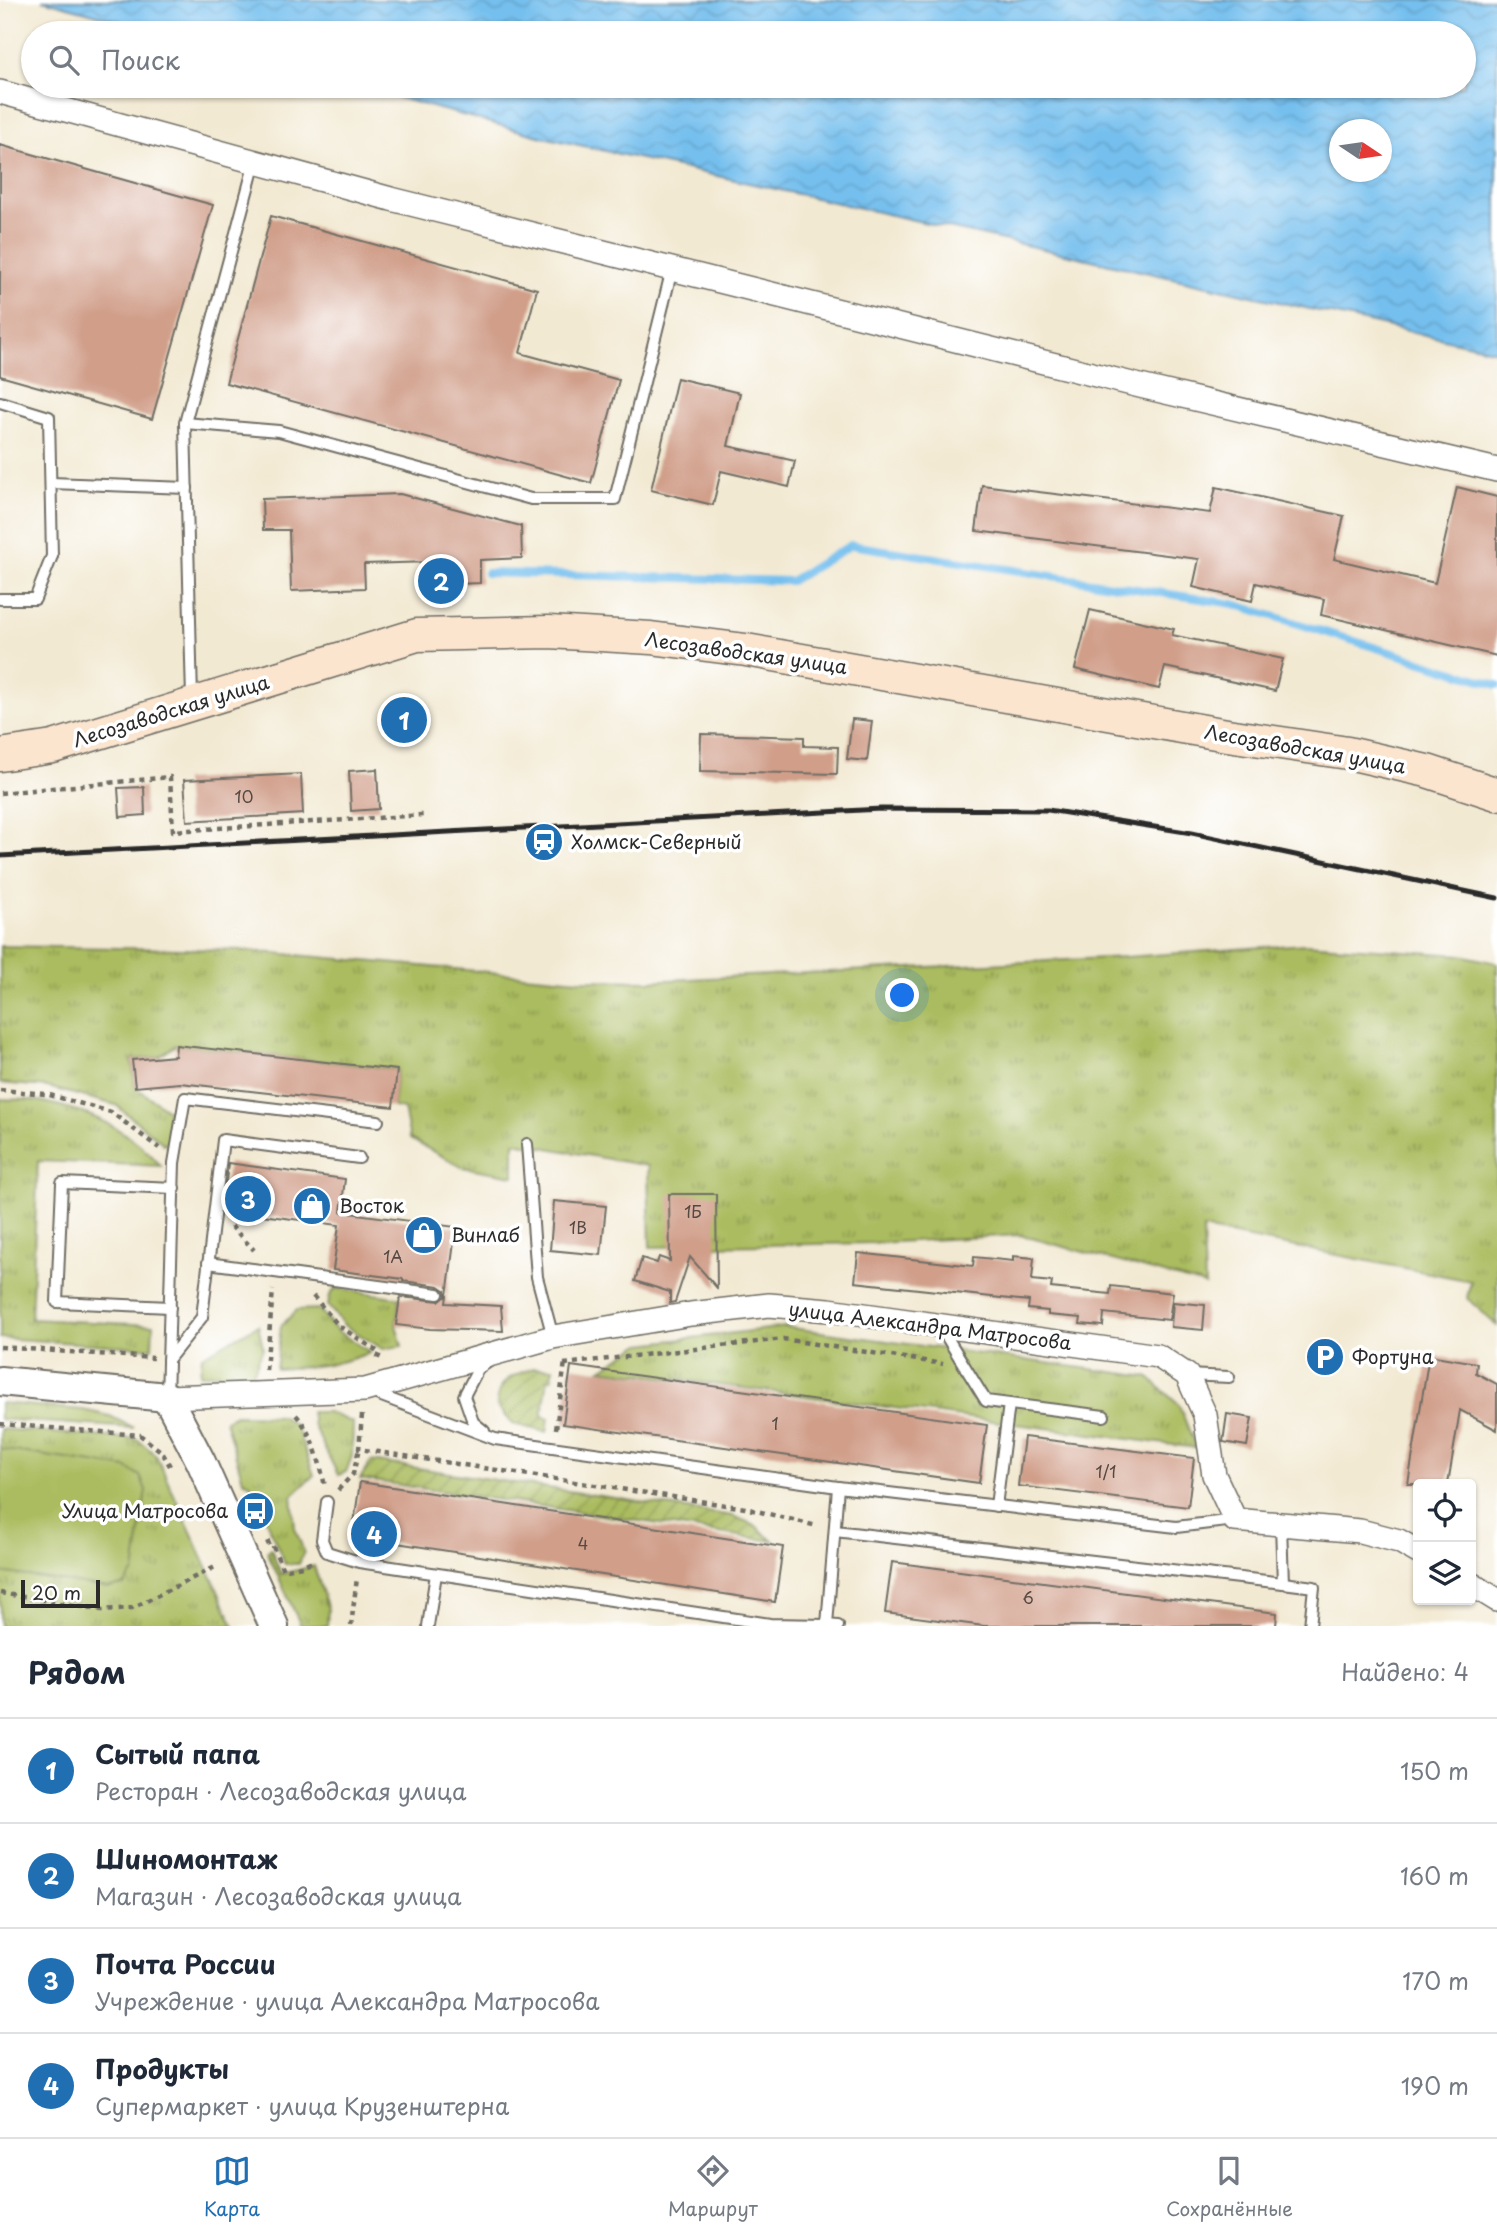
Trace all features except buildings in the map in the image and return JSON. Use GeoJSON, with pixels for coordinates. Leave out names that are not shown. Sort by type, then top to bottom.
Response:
{"type":"FeatureCollection","features":[{"type":"Feature","properties":{"kind":"main road","name":"Лесозаводская улица"},"geometry":{"type":"LineString","coordinates":[[0,755],[53,747],[417,635],[549,632],[651,638],[746,650],[1227,735],[1348,753],[1427,771],[1497,794]]}},
{"type":"Feature","properties":{"kind":"street"},"geometry":{"type":"LineString","coordinates":[[0,92],[21,98]]}},
{"type":"Feature","properties":{"kind":"street"},"geometry":{"type":"LineString","coordinates":[[22,98],[391,199],[1127,383],[1497,470]]}},
{"type":"Feature","properties":{"kind":"street","name":"улица Александра Матросова"},"geometry":{"type":"LineString","coordinates":[[167,1397],[365,1390],[561,1335],[691,1314],[769,1305],[829,1310],[1158,1356],[1187,1375]]}},
{"type":"Feature","properties":{"kind":"street"},"geometry":{"type":"LineString","coordinates":[[1187,1375],[1205,1415],[1214,1475],[1236,1520],[1360,1531],[1399,1541],[1413,1549]]}},
{"type":"Feature","properties":{"kind":"street"},"geometry":{"type":"LineString","coordinates":[[0,1381],[167,1397],[201,1462],[274,1626]]}},
{"type":"Feature","properties":{"kind":"street"},"geometry":{"type":"LineString","coordinates":[[1476,1587],[1497,1600]]}},
{"type":"Feature","properties":{"kind":"lane"},"geometry":{"type":"LineString","coordinates":[[192,704],[185,423],[255,162]]}},
{"type":"Feature","properties":{"kind":"lane"},"geometry":{"type":"LineString","coordinates":[[185,423],[279,431],[531,499],[615,499],[671,269]]}},
{"type":"Feature","properties":{"kind":"lane"},"geometry":{"type":"LineString","coordinates":[[0,402],[50,417],[52,556],[35,599],[0,599]]}},
{"type":"Feature","properties":{"kind":"lane"},"geometry":{"type":"LineString","coordinates":[[51,483],[187,488]]}},
{"type":"Feature","properties":{"kind":"lane"},"geometry":{"type":"LineString","coordinates":[[167,1397],[174,1163],[185,1098],[379,1121]]}},
{"type":"Feature","properties":{"kind":"lane"},"geometry":{"type":"LineString","coordinates":[[168,1360],[202,1317],[223,1140],[359,1158]]}},
{"type":"Feature","properties":{"kind":"lane"},"geometry":{"type":"LineString","coordinates":[[527,1144],[537,1277],[561,1335]]}},
{"type":"Feature","properties":{"kind":"lane"},"geometry":{"type":"LineString","coordinates":[[170,1307],[57,1302],[62,1183],[174,1188]]}},
{"type":"Feature","properties":{"kind":"lane"},"geometry":{"type":"LineString","coordinates":[[208,1264],[438,1294]]}},
{"type":"Feature","properties":{"kind":"lane"},"geometry":{"type":"LineString","coordinates":[[940,1325],[986,1401],[1104,1416]]}},
{"type":"Feature","properties":{"kind":"lane"},"geometry":{"type":"LineString","coordinates":[[495,1439],[473,1422],[464,1396],[478,1369],[506,1350]]}},
{"type":"Feature","properties":{"kind":"lane"},"geometry":{"type":"LineString","coordinates":[[1187,1375],[1229,1377]]}},
{"type":"Feature","properties":{"kind":"lane"},"geometry":{"type":"LineString","coordinates":[[365,1390],[495,1439],[553,1448],[838,1487],[1176,1527],[1236,1520]]}},
{"type":"Feature","properties":{"kind":"lane"},"geometry":{"type":"LineString","coordinates":[[996,1506],[1009,1404]]}},
{"type":"Feature","properties":{"kind":"lane"},"geometry":{"type":"LineString","coordinates":[[327,1502],[322,1540],[327,1552],[359,1562],[770,1624],[833,1625],[838,1487]]}},
{"type":"Feature","properties":{"kind":"lane"},"geometry":{"type":"LineString","coordinates":[[1280,1525],[1283,1583]]}},
{"type":"Feature","properties":{"kind":"lane"},"geometry":{"type":"LineString","coordinates":[[835,1531],[1314,1587],[1310,1626]]}},
{"type":"Feature","properties":{"kind":"lane"},"geometry":{"type":"LineString","coordinates":[[428,1626],[436,1574]]}},
{"type":"Feature","properties":{"kind":"path"},"geometry":{"type":"LineString","coordinates":[[0,793],[170,777],[173,831],[423,815]]}},
{"type":"Feature","properties":{"kind":"path"},"geometry":{"type":"LineString","coordinates":[[0,1090],[46,1094],[111,1112],[158,1147]]}},
{"type":"Feature","properties":{"kind":"path"},"geometry":{"type":"LineString","coordinates":[[266,1370],[274,1271],[317,1299],[339,1326],[380,1353],[365,1390]]}},
{"type":"Feature","properties":{"kind":"path"},"geometry":{"type":"LineString","coordinates":[[553,1448],[564,1364],[561,1335]]}},
{"type":"Feature","properties":{"kind":"path"},"geometry":{"type":"LineString","coordinates":[[564,1364],[783,1339],[965,1367]]}},
{"type":"Feature","properties":{"kind":"path"},"geometry":{"type":"LineString","coordinates":[[0,1348],[168,1360]]}},
{"type":"Feature","properties":{"kind":"path"},"geometry":{"type":"LineString","coordinates":[[294,1414],[304,1423],[309,1436],[322,1474],[327,1502]]}},
{"type":"Feature","properties":{"kind":"path"},"geometry":{"type":"LineString","coordinates":[[0,1424],[140,1435],[162,1452],[175,1476]]}},
{"type":"Feature","properties":{"kind":"path"},"geometry":{"type":"LineString","coordinates":[[327,1502],[353,1474],[359,1449],[360,1425]]}},
{"type":"Feature","properties":{"kind":"path"},"geometry":{"type":"LineString","coordinates":[[359,1449],[745,1508],[835,1531]]}},
{"type":"Feature","properties":{"kind":"path"},"geometry":{"type":"LineString","coordinates":[[271,1542],[284,1570],[302,1566],[327,1552]]}},
{"type":"Feature","properties":{"kind":"path"},"geometry":{"type":"LineString","coordinates":[[0,1593],[102,1610],[132,1608],[217,1566],[212,1555]]}},
{"type":"Feature","properties":{"kind":"path"},"geometry":{"type":"LineString","coordinates":[[351,1626],[359,1562]]}},
{"type":"Feature","properties":{"kind":"green space"},"geometry":{"type":"Polygon","coordinates":[[[1305,944],[1461,955],[1497,963],[1497,1326],[1467,1298],[1471,1281],[1203,1229],[1205,1285],[1020,1235],[876,1243],[650,1247],[648,1166],[514,1142],[514,1176],[462,1167],[410,1139],[404,1109],[393,1107],[397,1070],[176,1045],[159,1057],[132,1060],[135,1087],[171,1112],[172,1140],[164,1144],[116,1105],[47,1087],[0,1083],[0,946],[239,950],[580,980],[648,981],[1125,957],[1305,944]]]}},
{"type":"Feature","properties":{"kind":"green space"},"geometry":{"type":"Polygon","coordinates":[[[0,1099],[44,1102],[93,1117],[137,1142],[161,1166],[38,1161],[31,1319],[153,1325],[152,1348],[0,1338],[0,1099]]]}},
{"type":"Feature","properties":{"kind":"green space"},"geometry":{"type":"Polygon","coordinates":[[[336,1288],[400,1298],[396,1325],[402,1346],[383,1349],[344,1325],[328,1306],[330,1295],[336,1288]]]}},
{"type":"Feature","properties":{"kind":"green space"},"geometry":{"type":"Polygon","coordinates":[[[319,1309],[337,1331],[370,1352],[335,1363],[276,1369],[281,1326],[297,1310],[319,1309]]]}},
{"type":"Feature","properties":{"kind":"green space"},"geometry":{"type":"Polygon","coordinates":[[[258,1325],[263,1348],[253,1373],[200,1374],[202,1356],[258,1325]]]}},
{"type":"Feature","properties":{"kind":"green space"},"geometry":{"type":"Polygon","coordinates":[[[785,1327],[1148,1377],[1179,1405],[1196,1448],[601,1369],[641,1344],[785,1327]]]}},
{"type":"Feature","properties":{"kind":"green space"},"geometry":{"type":"Polygon","coordinates":[[[534,1368],[553,1368],[552,1379],[548,1379],[542,1416],[549,1418],[547,1432],[513,1424],[497,1406],[503,1384],[519,1373],[534,1368]]]}},
{"type":"Feature","properties":{"kind":"green space"},"geometry":{"type":"Polygon","coordinates":[[[0,1403],[83,1410],[110,1416],[134,1428],[0,1419],[0,1403]]]}},
{"type":"Feature","properties":{"kind":"green space"},"geometry":{"type":"Polygon","coordinates":[[[311,1412],[328,1412],[353,1423],[352,1456],[346,1472],[338,1475],[313,1425],[311,1412]]]}},
{"type":"Feature","properties":{"kind":"green space"},"geometry":{"type":"Polygon","coordinates":[[[235,1415],[281,1416],[296,1426],[314,1475],[292,1496],[295,1528],[304,1552],[299,1564],[285,1564],[250,1483],[243,1480],[225,1420],[235,1415]]]}},
{"type":"Feature","properties":{"kind":"green space"},"geometry":{"type":"Polygon","coordinates":[[[0,1429],[137,1439],[156,1455],[234,1626],[0,1626],[0,1429]]]}},
{"type":"Feature","properties":{"kind":"green space"},"geometry":{"type":"Polygon","coordinates":[[[0,1449],[127,1468],[140,1476],[146,1490],[134,1572],[124,1585],[109,1588],[0,1572],[0,1449]]]}},
{"type":"Feature","properties":{"kind":"green space"},"geometry":{"type":"Polygon","coordinates":[[[371,1461],[733,1516],[755,1525],[773,1541],[360,1479],[371,1461]]]}},
{"type":"Feature","properties":{"kind":"green space"},"geometry":{"type":"Polygon","coordinates":[[[271,1549],[281,1574],[314,1566],[328,1609],[327,1626],[301,1626],[267,1552],[271,1549]]]}},
{"type":"Feature","properties":{"kind":"water"},"geometry":{"type":"Polygon","coordinates":[[[42,0],[1497,0],[1497,351],[539,136],[399,98],[1476,98],[1476,21],[120,21],[42,0]]]}},
{"type":"Feature","properties":{"kind":"waterway"},"geometry":{"type":"LineString","coordinates":[[487,573],[791,581],[851,545],[1234,604],[1497,685]]}},
{"type":"Feature","properties":{"kind":"railway"},"geometry":{"type":"LineString","coordinates":[[0,856],[881,809],[1048,810],[1192,833],[1497,898]]}},
{"type":"Feature","properties":{"kind":"place","name":"Шиномонтаж"},"geometry":{"type":"Point","coordinates":[441,581]}},
{"type":"Feature","properties":{"kind":"place","name":"Сытый папа"},"geometry":{"type":"Point","coordinates":[404,720]}},
{"type":"Feature","properties":{"kind":"place","name":"Холмск-Северный"},"geometry":{"type":"Point","coordinates":[544,842]}},
{"type":"Feature","properties":{"kind":"place","name":"Почта России"},"geometry":{"type":"Point","coordinates":[248,1199]}},
{"type":"Feature","properties":{"kind":"place","name":"Восток"},"geometry":{"type":"Point","coordinates":[312,1206]}},
{"type":"Feature","properties":{"kind":"place","name":"Винлаб"},"geometry":{"type":"Point","coordinates":[424,1235]}},
{"type":"Feature","properties":{"kind":"place","name":"Фортуна"},"geometry":{"type":"Point","coordinates":[1325,1357]}},
{"type":"Feature","properties":{"kind":"place","name":"Улица Матросова"},"geometry":{"type":"Point","coordinates":[255,1511]}},
{"type":"Feature","properties":{"kind":"place","name":"Продукты"},"geometry":{"type":"Point","coordinates":[374,1534]}}]}
